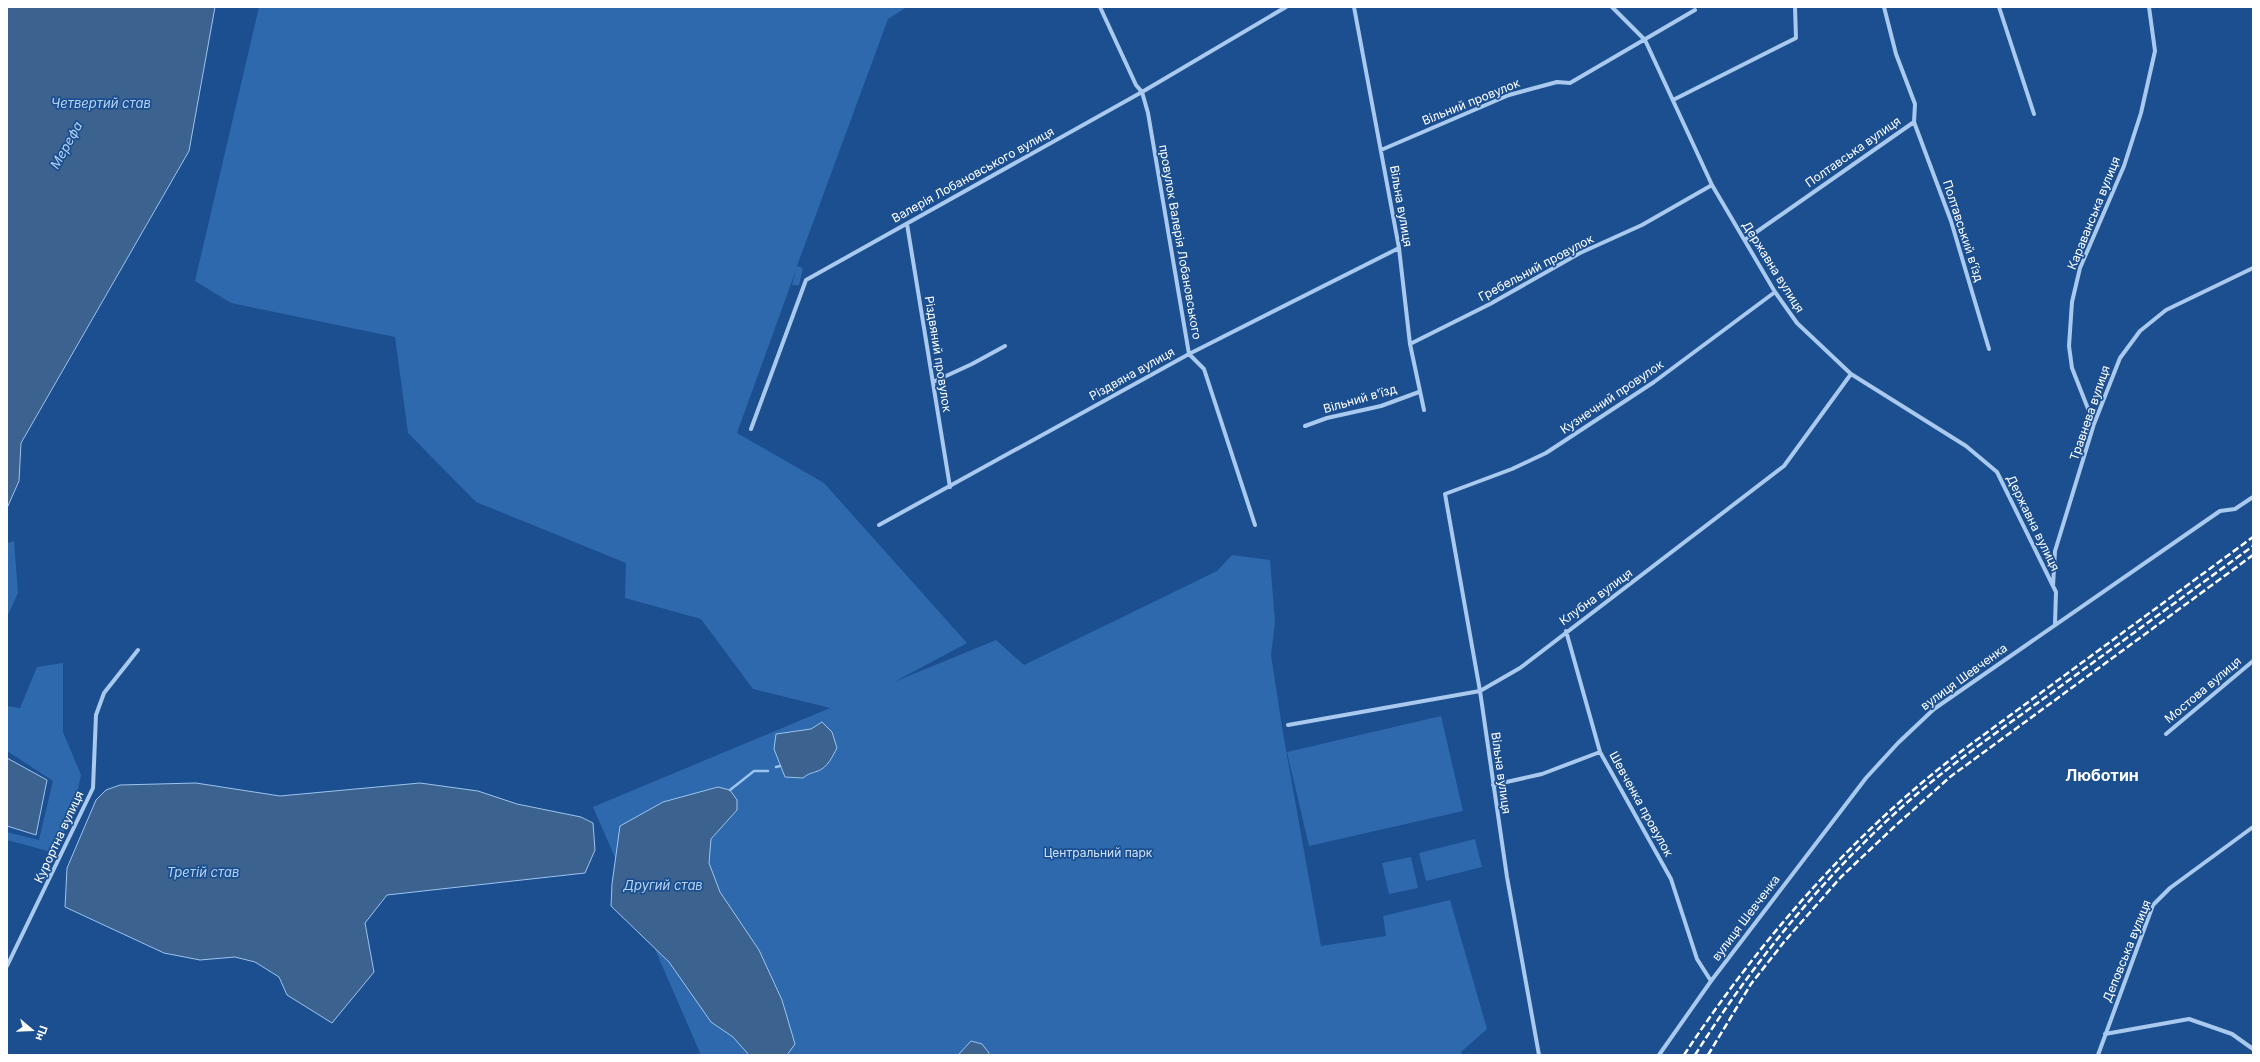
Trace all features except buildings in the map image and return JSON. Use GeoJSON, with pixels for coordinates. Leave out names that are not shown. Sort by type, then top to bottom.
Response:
{"type":"FeatureCollection","features":[{"type":"Feature","properties":{"kind":"street","name":"провулок Валерія Лобановського"},"geometry":{"type":"LineString","coordinates":[[1100,7],[1136,85],[1142,92],[1148,113],[1189,354],[1204,369],[1255,526]]}},
{"type":"Feature","properties":{"kind":"street","name":"Валерія Лобановського вулиця"},"geometry":{"type":"LineString","coordinates":[[751,429],[806,280],[1142,92],[1286,7]]}},
{"type":"Feature","properties":{"kind":"street","name":"Вільна вулиця"},"geometry":{"type":"LineString","coordinates":[[1354,7],[1399,248],[1410,344],[1424,410]]}},
{"type":"Feature","properties":{"kind":"street","name":"Державна вулиця"},"geometry":{"type":"LineString","coordinates":[[1612,7],[1645,40],[1712,185],[1775,292],[1796,323],[1851,374],[1966,446],[1997,472],[2056,592],[2055,624]]}},
{"type":"Feature","properties":{"kind":"street"},"geometry":{"type":"LineString","coordinates":[[1673,100],[1796,38],[1795,7]]}},
{"type":"Feature","properties":{"kind":"street","name":"Полтавська вулиця"},"geometry":{"type":"LineString","coordinates":[[1745,240],[1914,122],[1915,104],[1896,54],[1884,7]]}},
{"type":"Feature","properties":{"kind":"street"},"geometry":{"type":"LineString","coordinates":[[1999,7],[2034,114]]}},
{"type":"Feature","properties":{"kind":"street","name":"Караванська вулиця"},"geometry":{"type":"LineString","coordinates":[[2094,424],[2072,368],[2069,346],[2072,302],[2080,268],[2124,166],[2143,106],[2155,50],[2149,7]]}},
{"type":"Feature","properties":{"kind":"street","name":"Вільний провулок"},"geometry":{"type":"LineString","coordinates":[[1381,150],[1509,95],[1556,82],[1570,83],[1695,10]]}},
{"type":"Feature","properties":{"kind":"street","name":"Полтавський в’їзд"},"geometry":{"type":"LineString","coordinates":[[1914,122],[1951,221],[1989,349]]}},
{"type":"Feature","properties":{"kind":"street","name":"Гребельний провулок"},"geometry":{"type":"LineString","coordinates":[[1410,344],[1490,304],[1580,253],[1642,225],[1712,185]]}},
{"type":"Feature","properties":{"kind":"street","name":"Різдвяний провулок"},"geometry":{"type":"LineString","coordinates":[[907,224],[950,487]]}},
{"type":"Feature","properties":{"kind":"street","name":"Різдвяна вулиця"},"geometry":{"type":"LineString","coordinates":[[878,525],[950,487],[1189,354],[1399,248]]}},
{"type":"Feature","properties":{"kind":"street","name":"Травнева вулиця"},"geometry":{"type":"LineString","coordinates":[[2053,587],[2055,551],[2094,424],[2120,358],[2140,331],[2166,310],[2253,268]]}},
{"type":"Feature","properties":{"kind":"street","name":"Кузнечний провулок"},"geometry":{"type":"LineString","coordinates":[[1445,494],[1512,469],[1546,453],[1654,382],[1775,292]]}},
{"type":"Feature","properties":{"kind":"street"},"geometry":{"type":"LineString","coordinates":[[933,382],[1006,346]]}},
{"type":"Feature","properties":{"kind":"street","name":"Клубна вулиця"},"geometry":{"type":"LineString","coordinates":[[1288,725],[1480,691],[1520,668],[1566,631],[1653,567],[1784,466],[1851,374]]}},
{"type":"Feature","properties":{"kind":"street","name":"Вільний в'їзд"},"geometry":{"type":"LineString","coordinates":[[1305,426],[1327,418],[1381,406],[1419,392]]}},
{"type":"Feature","properties":{"kind":"street","name":"Вільна вулиця"},"geometry":{"type":"LineString","coordinates":[[1445,494],[1480,691],[1492,785],[1507,877],[1539,1055]]}},
{"type":"Feature","properties":{"kind":"street","name":"вулиця Шевченка"},"geometry":{"type":"LineString","coordinates":[[1658,1055],[1711,981],[1866,778],[1898,743],[1934,709],[2220,511],[2235,509],[2253,496]]}},
{"type":"Feature","properties":{"kind":"street","name":"Шевченка провулок"},"geometry":{"type":"LineString","coordinates":[[1566,631],[1600,752],[1671,879],[1697,960],[1711,981]]}},
{"type":"Feature","properties":{"kind":"street","name":"Курортна вулиця"},"geometry":{"type":"LineString","coordinates":[[7,966],[93,788],[96,714],[104,693],[138,650]]}},
{"type":"Feature","properties":{"kind":"street","name":"Мостова вулиця"},"geometry":{"type":"LineString","coordinates":[[2166,734],[2253,661]]}},
{"type":"Feature","properties":{"kind":"street"},"geometry":{"type":"LineString","coordinates":[[1492,785],[1542,774],[1600,752]]}},
{"type":"Feature","properties":{"kind":"street","name":"Деповська вулиця"},"geometry":{"type":"LineString","coordinates":[[2098,1055],[2148,919],[2159,897],[2253,827]]}},
{"type":"Feature","properties":{"kind":"street"},"geometry":{"type":"LineString","coordinates":[[2105,1034],[2190,1019],[2232,1034],[2253,1049]]}},
{"type":"Feature","properties":{"kind":"green space","name":"Центральний парк"},"geometry":{"type":"Polygon","coordinates":[[[259,7],[907,7],[888,19],[797,266],[803,268],[799,285],[792,285],[796,270],[737,433],[824,483],[967,643],[894,682],[996,640],[1024,665],[1217,571],[1232,555],[1270,560],[1275,622],[1271,655],[1283,733],[1321,946],[1386,936],[1383,916],[1450,900],[1487,1029],[1461,1052],[1462,1055],[701,1055],[593,807],[830,708],[753,689],[701,619],[625,598],[626,563],[476,502],[408,433],[395,337],[231,303],[195,281],[259,7]]]}},
{"type":"Feature","properties":{"kind":"green space"},"geometry":{"type":"Polygon","coordinates":[[[14,541],[18,593],[7,617],[7,543],[14,541]]]}},
{"type":"Feature","properties":{"kind":"green space"},"geometry":{"type":"Polygon","coordinates":[[[63,663],[63,732],[81,775],[73,811],[55,853],[7,840],[7,832],[39,840],[53,781],[7,751],[7,706],[20,708],[37,667],[63,663]]]}},
{"type":"Feature","properties":{"kind":"green space"},"geometry":{"type":"Polygon","coordinates":[[[1441,716],[1463,811],[1309,846],[1287,752],[1441,716]]]}},
{"type":"Feature","properties":{"kind":"green space"},"geometry":{"type":"Polygon","coordinates":[[[1475,839],[1482,867],[1426,881],[1419,853],[1475,839]]]}},
{"type":"Feature","properties":{"kind":"green space"},"geometry":{"type":"Polygon","coordinates":[[[1411,857],[1418,888],[1389,894],[1382,863],[1411,857]]]}},
{"type":"Feature","properties":{"kind":"water","name":"Четвертий став"},"geometry":{"type":"Polygon","coordinates":[[[7,7],[215,7],[189,151],[21,443],[19,481],[7,508],[7,7]]]}},
{"type":"Feature","properties":{"kind":"water"},"geometry":{"type":"Polygon","coordinates":[[[822,722],[832,732],[837,748],[829,761],[818,771],[803,778],[785,777],[774,749],[776,734],[811,729],[822,722]]]}},
{"type":"Feature","properties":{"kind":"water"},"geometry":{"type":"Polygon","coordinates":[[[7,758],[47,780],[36,835],[7,826],[7,758]]]}},
{"type":"Feature","properties":{"kind":"water","name":"Третій став"},"geometry":{"type":"Polygon","coordinates":[[[196,783],[280,796],[420,783],[478,791],[517,804],[581,817],[593,823],[595,850],[585,873],[387,895],[365,923],[374,972],[332,1023],[287,995],[279,977],[255,962],[235,957],[200,960],[164,953],[65,907],[67,868],[96,800],[106,790],[120,785],[196,783]]]}},
{"type":"Feature","properties":{"kind":"water","name":"Другий став"},"geometry":{"type":"Polygon","coordinates":[[[718,787],[730,790],[737,800],[737,810],[711,839],[709,863],[720,892],[759,950],[782,1000],[795,1044],[787,1055],[749,1055],[733,1037],[711,1022],[669,962],[611,906],[612,884],[620,826],[663,802],[718,787]]]}},
{"type":"Feature","properties":{"kind":"water"},"geometry":{"type":"Polygon","coordinates":[[[971,1041],[982,1044],[989,1055],[958,1055],[971,1041]]]}},
{"type":"Feature","properties":{"kind":"waterway"},"geometry":{"type":"LineString","coordinates":[[776,767],[780,766]]}},
{"type":"Feature","properties":{"kind":"waterway"},"geometry":{"type":"LineString","coordinates":[[730,790],[754,771],[768,771]]}},
{"type":"Feature","properties":{"kind":"railway"},"geometry":{"type":"LineString","coordinates":[[1684,1055],[1744,970],[1777,930],[1811,890],[1884,816],[1963,750],[2253,537]]}},
{"type":"Feature","properties":{"kind":"railway"},"geometry":{"type":"LineString","coordinates":[[1695,1055],[1746,980],[1774,943],[1835,873],[1900,808],[1975,748],[2253,546]]}},
{"type":"Feature","properties":{"kind":"railway"},"geometry":{"type":"LineString","coordinates":[[1708,1055],[1751,984],[1784,942],[1841,877],[1894,827],[1950,777],[2253,555]]}},
{"type":"Feature","properties":{"kind":"district","name":"Люботин"},"geometry":{"type":"Point","coordinates":[2102,775]}},
{"type":"Feature","properties":{"kind":"water label","name":"Мерефа"},"geometry":{"type":"Point","coordinates":[66,145]}}]}
